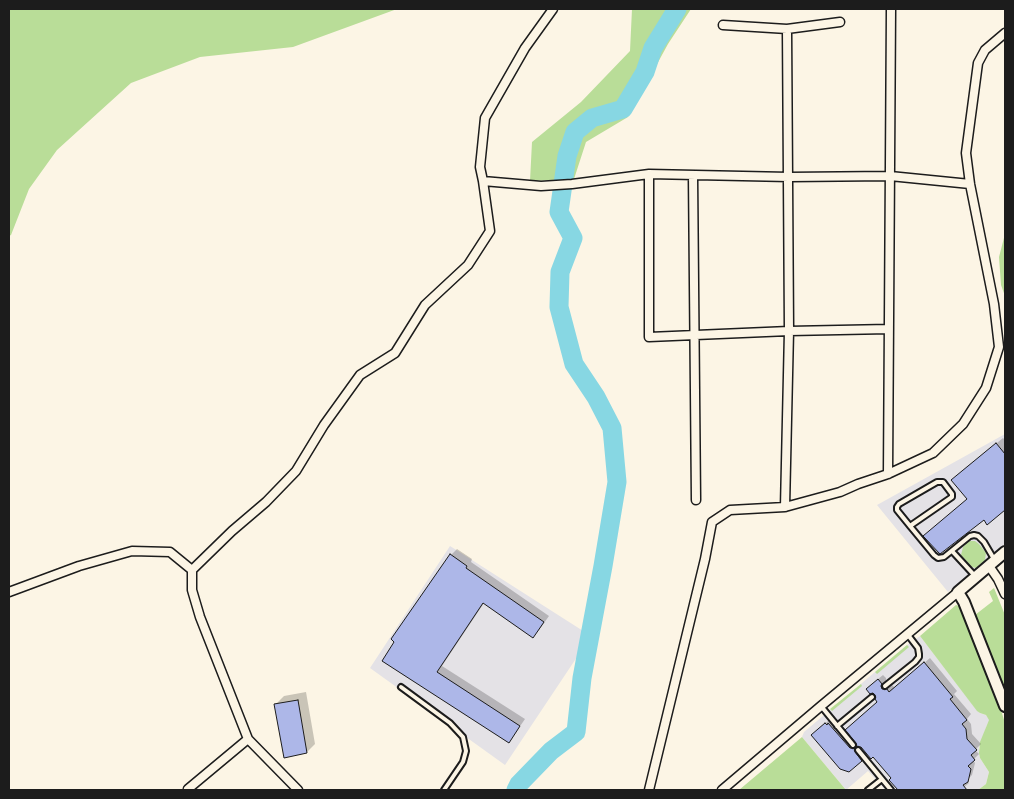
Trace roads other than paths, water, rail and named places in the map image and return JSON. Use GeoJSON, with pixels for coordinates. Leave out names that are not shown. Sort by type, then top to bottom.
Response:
{"type":"FeatureCollection","features":[{"type":"Feature","properties":{"kind":"street"},"geometry":{"type":"LineString","coordinates":[[298,790],[248,739],[200,617],[192,590],[192,570],[232,531],[266,502],[296,471],[324,425],[360,375],[395,353],[425,305],[468,265],[490,230],[480,167],[485,118],[525,48],[553,9]]}},
{"type":"Feature","properties":{"kind":"street"},"geometry":{"type":"LineString","coordinates":[[888,474],[891,9]]}},
{"type":"Feature","properties":{"kind":"street"},"geometry":{"type":"LineString","coordinates":[[723,25],[787,29],[840,22]]}},
{"type":"Feature","properties":{"kind":"street"},"geometry":{"type":"LineString","coordinates":[[785,507],[789,331],[787,29]]}},
{"type":"Feature","properties":{"kind":"street"},"geometry":{"type":"LineString","coordinates":[[649,790],[705,559],[712,522],[730,510],[785,507],[840,492],[888,474],[933,453],[963,424],[986,388],[999,347],[994,304],[970,184],[966,153],[978,64],[985,50],[1005,33]]}},
{"type":"Feature","properties":{"kind":"street"},"geometry":{"type":"LineString","coordinates":[[483,181],[542,186],[649,174],[789,177],[890,176],[970,184]]}},
{"type":"Feature","properties":{"kind":"street"},"geometry":{"type":"LineString","coordinates":[[649,174],[649,336],[889,329]]}},
{"type":"Feature","properties":{"kind":"street"},"geometry":{"type":"LineString","coordinates":[[694,175],[696,500]]}},
{"type":"Feature","properties":{"kind":"street"},"geometry":{"type":"LineString","coordinates":[[9,592],[79,566],[132,550],[170,552],[192,570]]}},
{"type":"Feature","properties":{"kind":"street"},"geometry":{"type":"LineString","coordinates":[[722,790],[1005,552]]}},
{"type":"Feature","properties":{"kind":"street"},"geometry":{"type":"LineString","coordinates":[[992,563],[1005,594]]}},
{"type":"Feature","properties":{"kind":"street"},"geometry":{"type":"LineString","coordinates":[[958,592],[964,602],[1005,706]]}},
{"type":"Feature","properties":{"kind":"street"},"geometry":{"type":"LineString","coordinates":[[188,790],[248,739]]}},
{"type":"Feature","properties":{"kind":"lane"},"geometry":{"type":"LineString","coordinates":[[910,526],[952,496],[944,483],[938,482],[897,506],[897,510],[910,526],[934,555],[938,558],[944,557],[970,536],[974,535],[984,542],[992,563]]}},
{"type":"Feature","properties":{"kind":"lane"},"geometry":{"type":"LineString","coordinates":[[952,551],[976,577]]}},
{"type":"Feature","properties":{"kind":"lane"},"geometry":{"type":"LineString","coordinates":[[886,686],[919,657],[918,648],[907,634]]}},
{"type":"Feature","properties":{"kind":"lane"},"geometry":{"type":"LineString","coordinates":[[401,687],[450,723],[463,737],[466,751],[463,762],[444,790]]}},
{"type":"Feature","properties":{"kind":"lane"},"geometry":{"type":"LineString","coordinates":[[837,726],[872,697]]}},
{"type":"Feature","properties":{"kind":"lane"},"geometry":{"type":"LineString","coordinates":[[821,706],[853,745]]}},
{"type":"Feature","properties":{"kind":"lane"},"geometry":{"type":"LineString","coordinates":[[858,750],[891,790]]}},
{"type":"Feature","properties":{"kind":"lane"},"geometry":{"type":"LineString","coordinates":[[868,790],[882,779]]}},
{"type":"Feature","properties":{"kind":"waterway"},"geometry":{"type":"LineString","coordinates":[[516,790],[519,784],[551,751],[576,732],[582,678],[617,482],[612,428],[596,397],[574,364],[559,307],[560,272],[573,238],[559,212],[567,156],[575,132],[592,118],[623,109],[645,72],[653,48],[677,9]]}}]}
